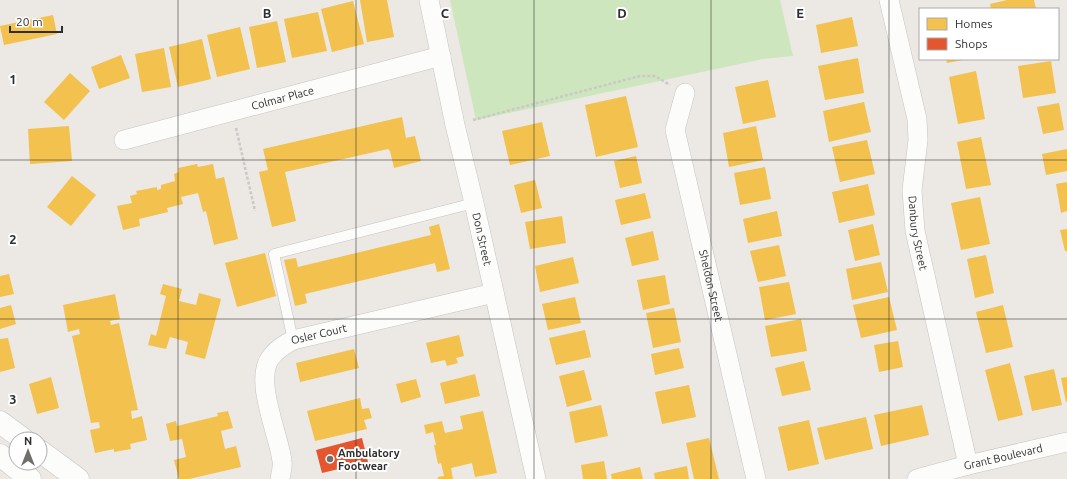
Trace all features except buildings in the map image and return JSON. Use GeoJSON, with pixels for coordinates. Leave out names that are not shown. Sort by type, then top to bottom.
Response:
{"type":"FeatureCollection","features":[{"type":"Feature","properties":{"kind":"main road"},"geometry":{"type":"LineString","coordinates":[[0,422],[12,431]]}},
{"type":"Feature","properties":{"kind":"main road"},"geometry":{"type":"LineString","coordinates":[[0,454],[30,479]]}},
{"type":"Feature","properties":{"kind":"main road"},"geometry":{"type":"LineString","coordinates":[[48,457],[76,478]]}},
{"type":"Feature","properties":{"kind":"street","name":"Don Street"},"geometry":{"type":"LineString","coordinates":[[428,0],[536,479]]}},
{"type":"Feature","properties":{"kind":"street","name":"Danbury Street"},"geometry":{"type":"LineString","coordinates":[[889,0],[916,119],[918,140],[912,190],[915,231],[968,465]]}},
{"type":"Feature","properties":{"kind":"street","name":"Colmar Place"},"geometry":{"type":"LineString","coordinates":[[124,140],[441,56]]}},
{"type":"Feature","properties":{"kind":"street","name":"Sheldon Street"},"geometry":{"type":"LineString","coordinates":[[685,93],[675,130],[756,479]]}},
{"type":"Feature","properties":{"kind":"street","name":"Osler Court"},"geometry":{"type":"LineString","coordinates":[[280,479],[282,462],[264,386],[265,371],[270,358],[281,347],[293,340],[494,293]]}},
{"type":"Feature","properties":{"kind":"street","name":"Grant Boulevard"},"geometry":{"type":"LineString","coordinates":[[917,479],[968,465],[1067,442]]}},
{"type":"Feature","properties":{"kind":"lane"},"geometry":{"type":"LineString","coordinates":[[293,340],[274,254],[474,203]]}},
{"type":"Feature","properties":{"kind":"path"},"geometry":{"type":"LineString","coordinates":[[455,125],[640,76],[655,76],[685,93]]}},
{"type":"Feature","properties":{"kind":"path"},"geometry":{"type":"LineString","coordinates":[[232,112],[255,210]]}},
{"type":"Feature","properties":{"kind":"green space"},"geometry":{"type":"Polygon","coordinates":[[[450,0],[780,0],[793,56],[763,59],[476,120],[450,0]]]}},
{"type":"Feature","properties":{"kind":"place","name":"Ambulatory Footwear"},"geometry":{"type":"Point","coordinates":[330,459]}}]}
